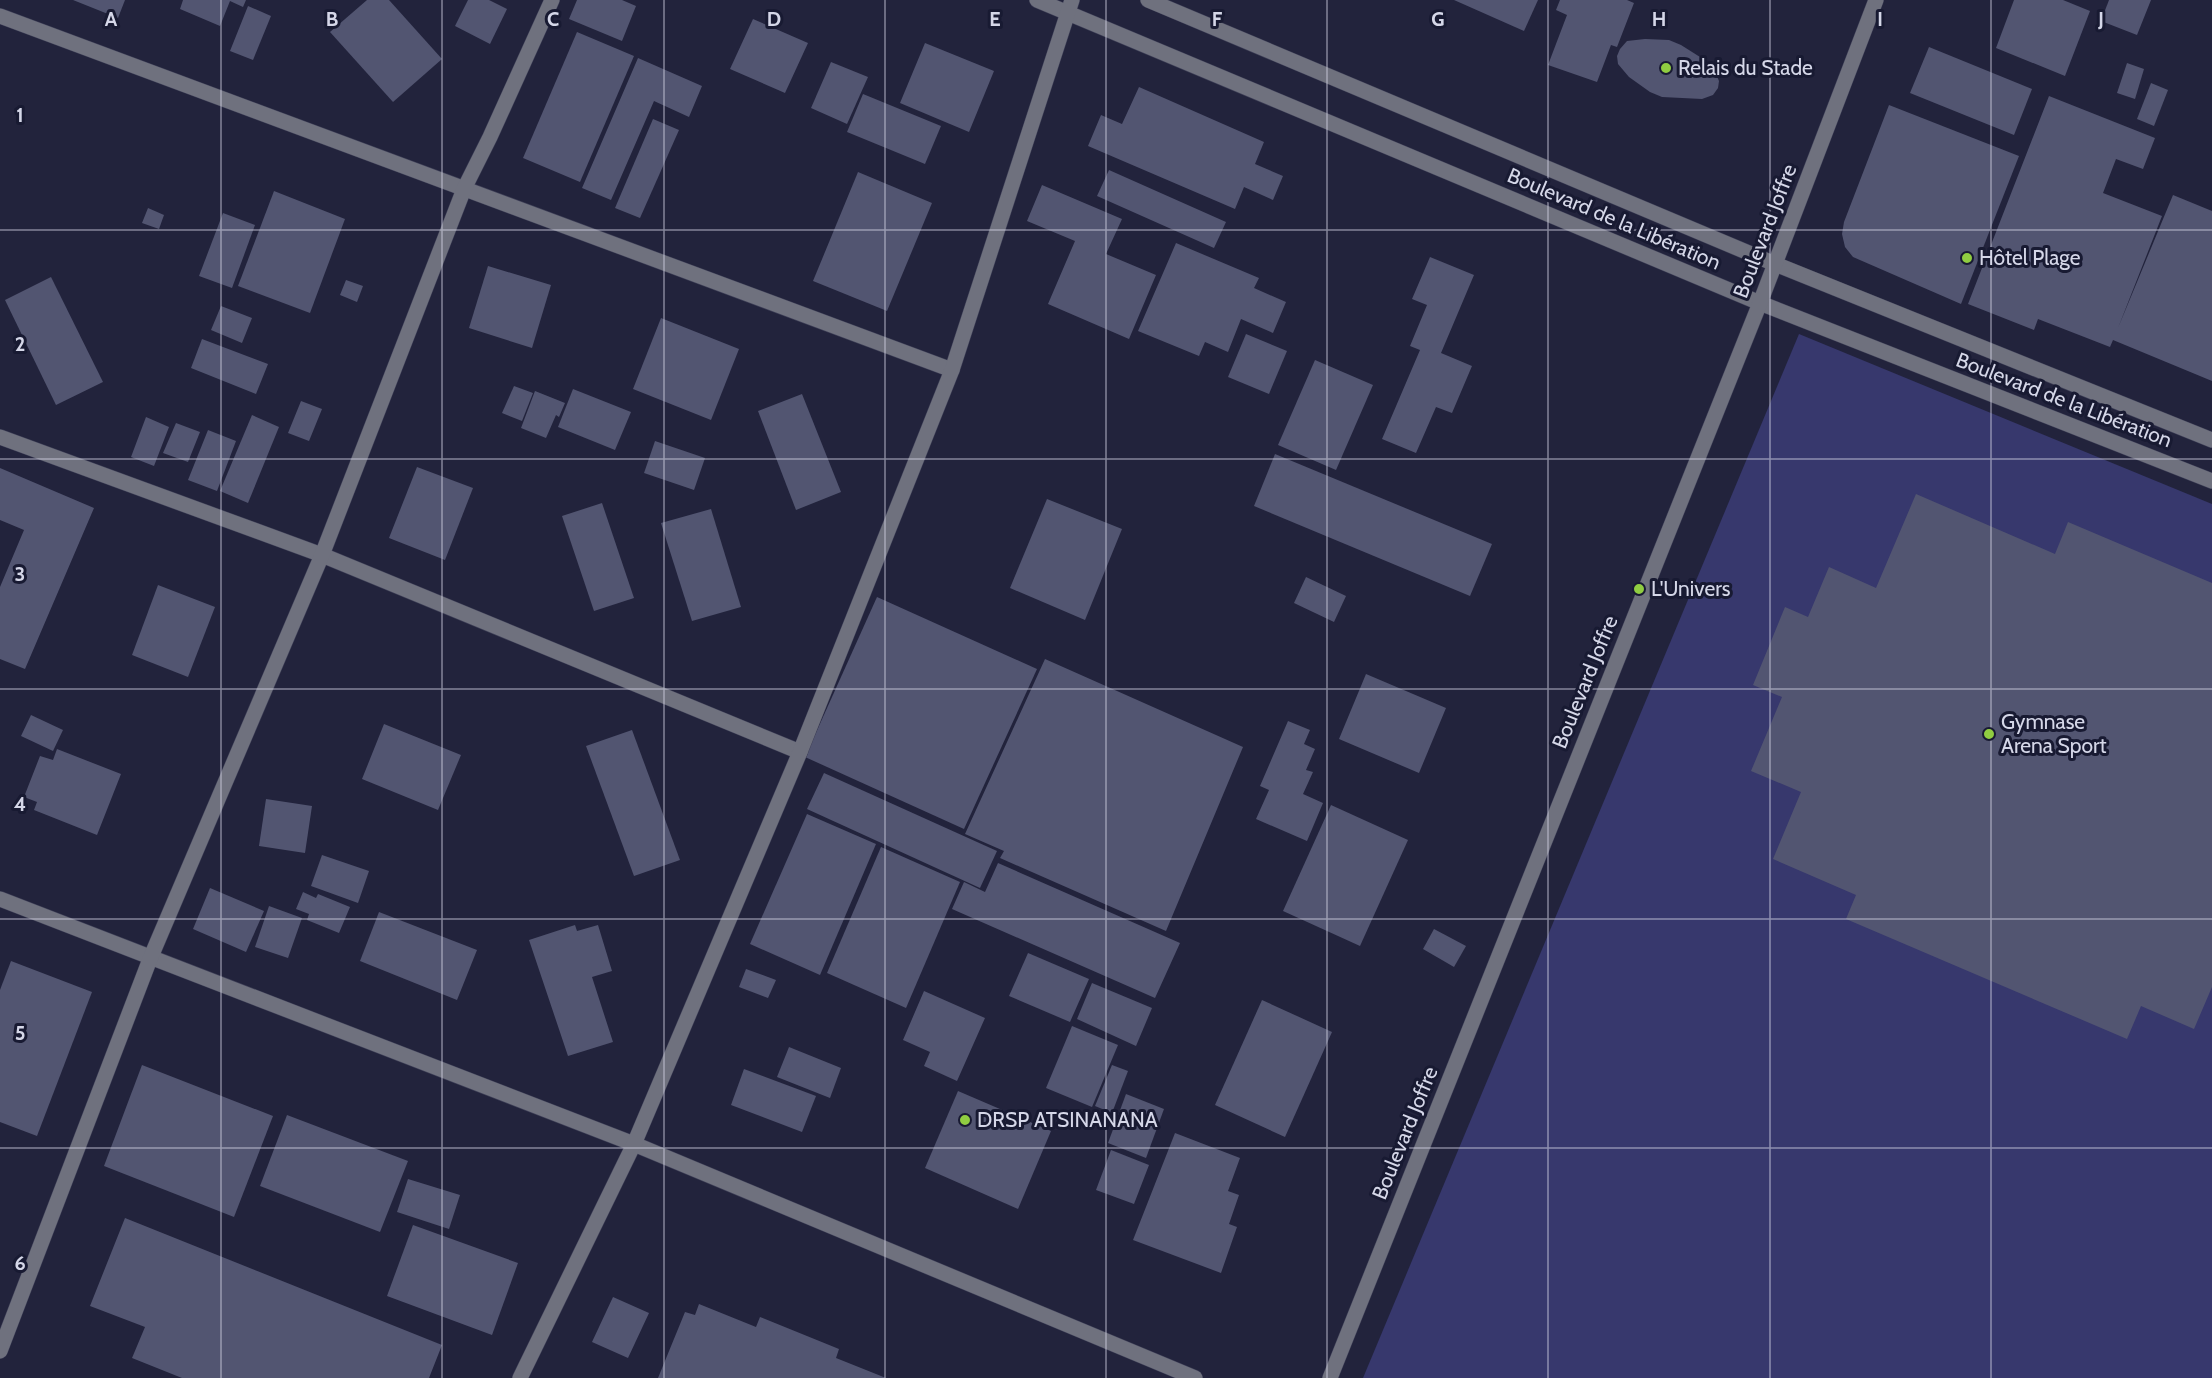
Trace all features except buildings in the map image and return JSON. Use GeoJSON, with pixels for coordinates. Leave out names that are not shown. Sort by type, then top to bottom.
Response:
{"type":"FeatureCollection","features":[{"type":"Feature","properties":{"kind":"street"},"geometry":{"type":"LineString","coordinates":[[0,1351],[150,959],[322,555],[464,189],[552,0]]}},
{"type":"Feature","properties":{"kind":"street","name":"Boulevard de la Libération"},"geometry":{"type":"LineString","coordinates":[[1037,0],[1069,6],[1760,303],[2212,480]]}},
{"type":"Feature","properties":{"kind":"street","name":"Boulevard de la Libération"},"geometry":{"type":"LineString","coordinates":[[1148,0],[1775,264],[2212,440]]}},
{"type":"Feature","properties":{"kind":"street","name":"Boulevard Joffre"},"geometry":{"type":"LineString","coordinates":[[1330,1378],[1760,303],[1876,0]]}},
{"type":"Feature","properties":{"kind":"street"},"geometry":{"type":"LineString","coordinates":[[520,1378],[634,1144],[800,752],[952,370],[1069,6]]}},
{"type":"Feature","properties":{"kind":"street"},"geometry":{"type":"LineString","coordinates":[[0,16],[952,370]]}},
{"type":"Feature","properties":{"kind":"street"},"geometry":{"type":"LineString","coordinates":[[0,437],[322,555],[800,752]]}},
{"type":"Feature","properties":{"kind":"street"},"geometry":{"type":"LineString","coordinates":[[0,899],[150,959],[634,1144],[1195,1378]]}},
{"type":"Feature","properties":{"kind":"shaded area"},"geometry":{"type":"Polygon","coordinates":[[[1799,334],[2212,504],[2212,1378],[1363,1378],[1799,334]]]}},
{"type":"Feature","properties":{"kind":"place","name":"Relais du Stade"},"geometry":{"type":"Point","coordinates":[1666,68]}},
{"type":"Feature","properties":{"kind":"place","name":"Hôtel Plage"},"geometry":{"type":"Point","coordinates":[1967,258]}},
{"type":"Feature","properties":{"kind":"place","name":"L'Univers"},"geometry":{"type":"Point","coordinates":[1639,589]}},
{"type":"Feature","properties":{"kind":"place","name":"Gymnase Arena Sport"},"geometry":{"type":"Point","coordinates":[1989,734]}},
{"type":"Feature","properties":{"kind":"place","name":"DRSP ATSINANANA"},"geometry":{"type":"Point","coordinates":[965,1120]}}]}
